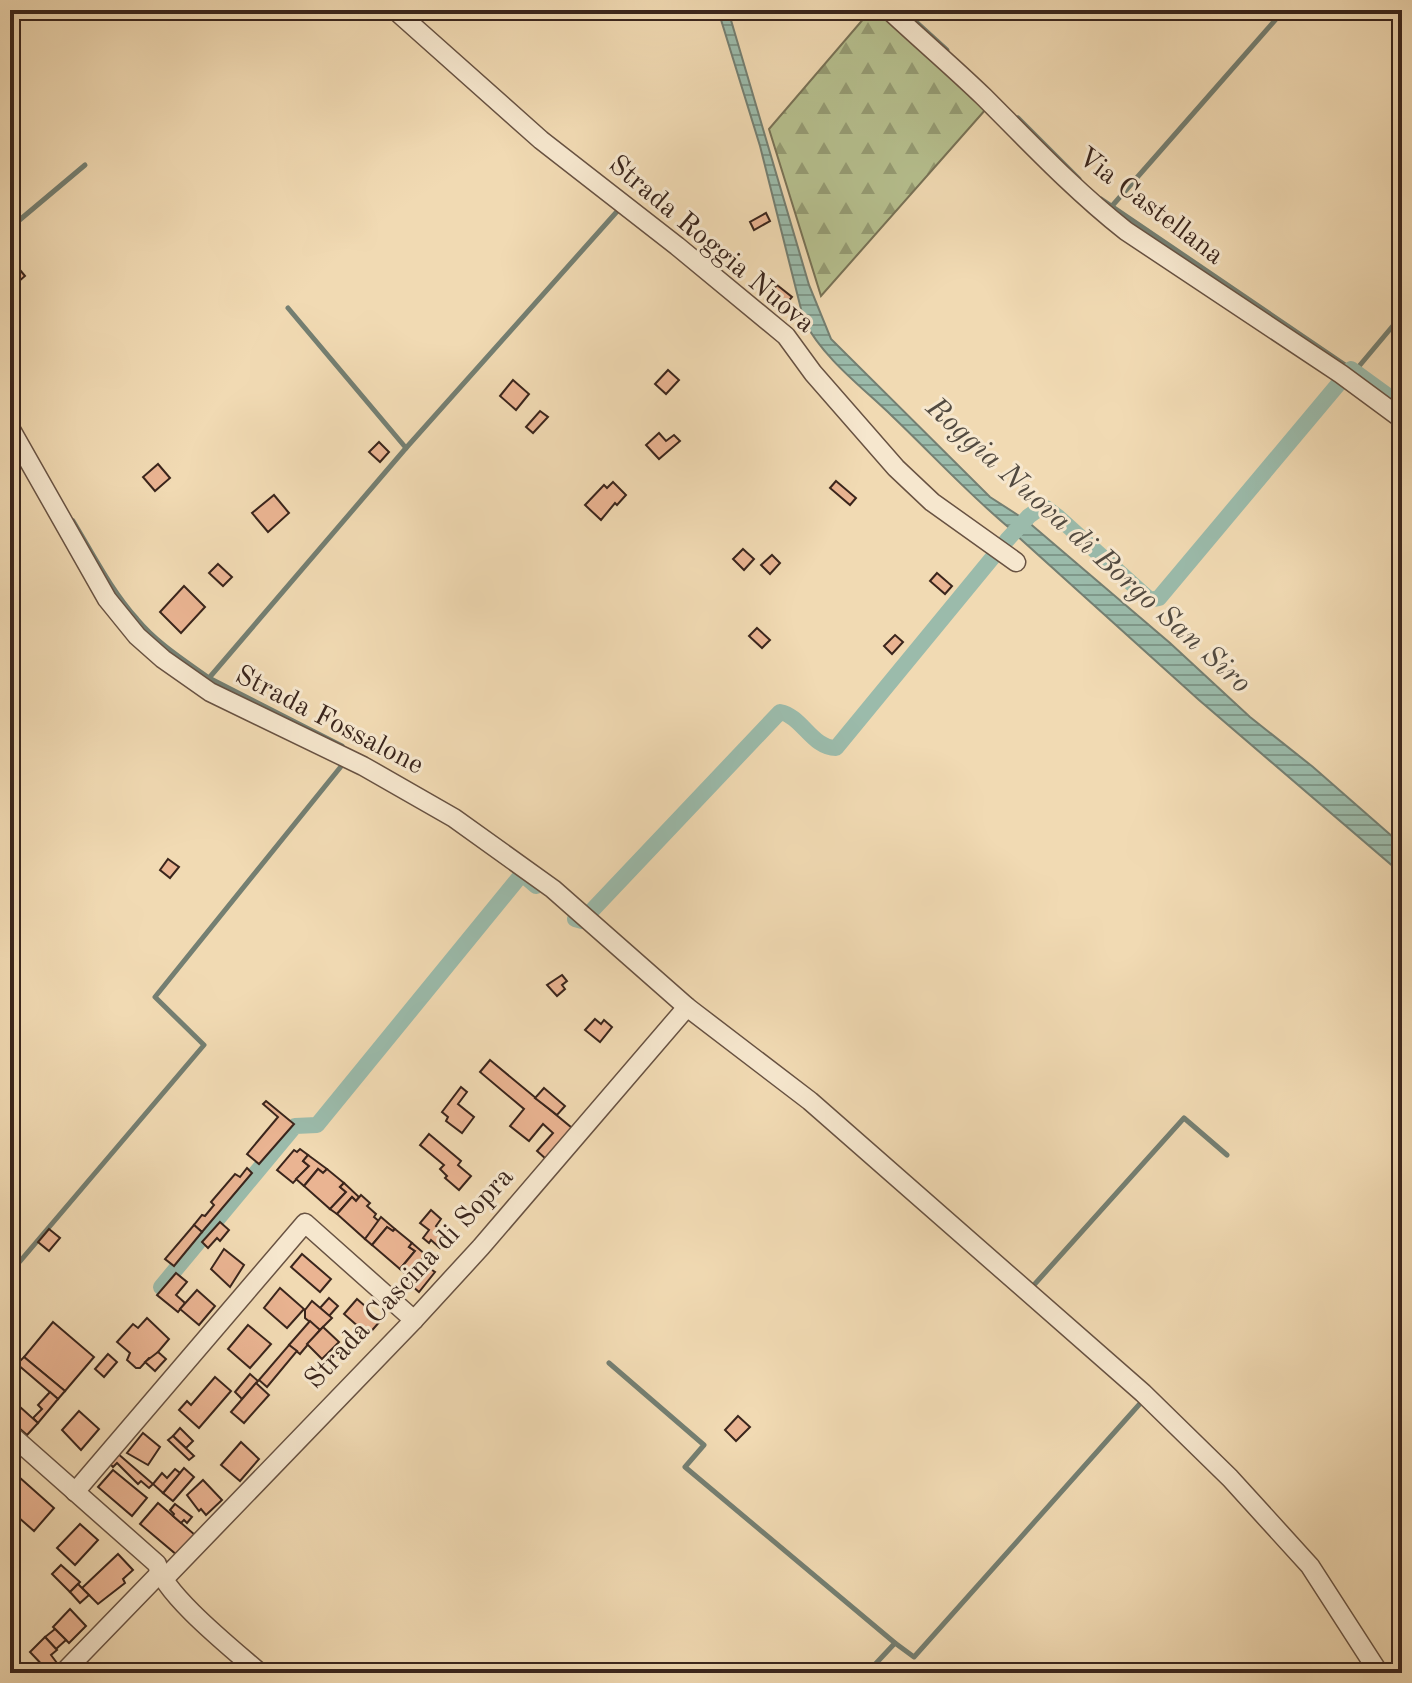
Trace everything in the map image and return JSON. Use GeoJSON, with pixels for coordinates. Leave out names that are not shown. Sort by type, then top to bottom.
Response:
{"type":"FeatureCollection","features":[{"type":"Feature","properties":{"kind":"street","name":"Strada Roggia Nuova"},"geometry":{"type":"LineString","coordinates":[[395,10],[488,95],[786,336],[813,373],[896,468],[941,509],[1005,553]]}},
{"type":"Feature","properties":{"kind":"street","name":"Via Castellana"},"geometry":{"type":"LineString","coordinates":[[889,10],[983,96],[1093,205],[1126,231],[1402,419]]}},
{"type":"Feature","properties":{"kind":"street","name":"Strada Fossalone"},"geometry":{"type":"LineString","coordinates":[[10,428],[107,599],[137,636],[163,659],[210,692],[363,766],[454,818],[553,889],[687,1007],[810,1101],[1147,1397],[1310,1566],[1379,1673]]}},
{"type":"Feature","properties":{"kind":"street","name":"Strada Cascina di Sopra"},"geometry":{"type":"LineString","coordinates":[[63,1673],[414,1320],[481,1247],[687,1007]]}},
{"type":"Feature","properties":{"kind":"street"},"geometry":{"type":"LineString","coordinates":[[75,1492],[305,1223],[414,1320]]}},
{"type":"Feature","properties":{"kind":"street"},"geometry":{"type":"LineString","coordinates":[[10,1434],[157,1564],[161,1577],[195,1616],[260,1673]]}},
{"type":"Feature","properties":{"kind":"green space"},"geometry":{"type":"Polygon","coordinates":[[[871,10],[880,10],[986,109],[821,296],[769,129],[871,10]]]}},
{"type":"Feature","properties":{"kind":"shaded area"},"geometry":{"type":"Polygon","coordinates":[[[718,10],[728,10],[809,285],[831,339],[990,497],[1024,519],[1013,531],[844,372],[822,348],[804,321],[760,146],[718,10]]]}},
{"type":"Feature","properties":{"kind":"shaded area"},"geometry":{"type":"Polygon","coordinates":[[[1027,521],[1170,643],[1250,717],[1402,845],[1402,874],[1199,700],[1015,534],[1027,521]]]}},
{"type":"Feature","properties":{"kind":"building"},"geometry":{"type":"Polygon","coordinates":[[[766,213],[770,221],[754,230],[750,222],[766,213]]]}},
{"type":"Feature","properties":{"kind":"building"},"geometry":{"type":"Polygon","coordinates":[[[15,264],[25,276],[10,289],[10,269],[15,264]]]}},
{"type":"Feature","properties":{"kind":"building"},"geometry":{"type":"Polygon","coordinates":[[[777,285],[792,297],[780,311],[765,299],[777,285]]]}},
{"type":"Feature","properties":{"kind":"building"},"geometry":{"type":"Polygon","coordinates":[[[668,370],[679,380],[666,394],[655,384],[668,370]]]}},
{"type":"Feature","properties":{"kind":"building"},"geometry":{"type":"Polygon","coordinates":[[[513,380],[529,394],[516,410],[500,396],[513,380]]]}},
{"type":"Feature","properties":{"kind":"building"},"geometry":{"type":"Polygon","coordinates":[[[540,411],[548,417],[533,433],[526,427],[540,411]]]}},
{"type":"Feature","properties":{"kind":"building"},"geometry":{"type":"Polygon","coordinates":[[[659,433],[666,441],[674,435],[680,441],[659,459],[646,445],[659,433]]]}},
{"type":"Feature","properties":{"kind":"building"},"geometry":{"type":"Polygon","coordinates":[[[379,442],[389,452],[380,462],[369,452],[379,442]]]}},
{"type":"Feature","properties":{"kind":"building"},"geometry":{"type":"Polygon","coordinates":[[[158,464],[170,478],[155,491],[143,477],[158,464]]]}},
{"type":"Feature","properties":{"kind":"building"},"geometry":{"type":"Polygon","coordinates":[[[836,481],[856,498],[850,505],[830,488],[836,481]]]}},
{"type":"Feature","properties":{"kind":"building"},"geometry":{"type":"Polygon","coordinates":[[[613,482],[626,495],[601,520],[585,505],[604,485],[607,488],[613,482]]]}},
{"type":"Feature","properties":{"kind":"building"},"geometry":{"type":"Polygon","coordinates":[[[274,495],[289,513],[268,532],[252,513],[274,495]]]}},
{"type":"Feature","properties":{"kind":"building"},"geometry":{"type":"Polygon","coordinates":[[[743,549],[754,559],[744,570],[733,559],[743,549]]]}},
{"type":"Feature","properties":{"kind":"building"},"geometry":{"type":"Polygon","coordinates":[[[772,555],[780,563],[770,574],[761,565],[772,555]]]}},
{"type":"Feature","properties":{"kind":"building"},"geometry":{"type":"Polygon","coordinates":[[[218,564],[232,577],[223,586],[209,573],[218,564]]]}},
{"type":"Feature","properties":{"kind":"building"},"geometry":{"type":"Polygon","coordinates":[[[937,573],[952,586],[945,594],[930,581],[937,573]]]}},
{"type":"Feature","properties":{"kind":"building"},"geometry":{"type":"Polygon","coordinates":[[[184,586],[205,607],[181,633],[160,612],[184,586]]]}},
{"type":"Feature","properties":{"kind":"building"},"geometry":{"type":"Polygon","coordinates":[[[757,628],[770,640],[762,648],[749,636],[757,628]]]}},
{"type":"Feature","properties":{"kind":"building"},"geometry":{"type":"Polygon","coordinates":[[[895,635],[903,642],[892,654],[884,646],[895,635]]]}},
{"type":"Feature","properties":{"kind":"building"},"geometry":{"type":"Polygon","coordinates":[[[168,859],[179,867],[170,878],[160,870],[168,859]]]}},
{"type":"Feature","properties":{"kind":"building"},"geometry":{"type":"Polygon","coordinates":[[[562,975],[567,981],[562,985],[565,989],[557,996],[547,985],[562,975]]]}},
{"type":"Feature","properties":{"kind":"building"},"geometry":{"type":"Polygon","coordinates":[[[595,1019],[601,1024],[604,1020],[612,1027],[600,1042],[585,1030],[595,1019]]]}},
{"type":"Feature","properties":{"kind":"building"},"geometry":{"type":"Polygon","coordinates":[[[490,1060],[572,1128],[546,1159],[537,1151],[553,1133],[543,1124],[529,1141],[510,1126],[524,1109],[480,1072],[490,1060]]]}},
{"type":"Feature","properties":{"kind":"building"},"geometry":{"type":"Polygon","coordinates":[[[461,1087],[467,1092],[458,1104],[474,1117],[462,1133],[446,1121],[448,1117],[442,1112],[461,1087]]]}},
{"type":"Feature","properties":{"kind":"building"},"geometry":{"type":"Polygon","coordinates":[[[544,1088],[565,1106],[557,1115],[535,1098],[544,1088]]]}},
{"type":"Feature","properties":{"kind":"building"},"geometry":{"type":"Polygon","coordinates":[[[266,1101],[294,1124],[259,1164],[247,1154],[278,1117],[263,1104],[266,1101]]]}},
{"type":"Feature","properties":{"kind":"building"},"geometry":{"type":"Polygon","coordinates":[[[429,1134],[461,1161],[458,1165],[471,1176],[459,1190],[445,1178],[447,1176],[440,1169],[444,1165],[420,1145],[429,1134]]]}},
{"type":"Feature","properties":{"kind":"building"},"geometry":{"type":"Polygon","coordinates":[[[300,1149],[308,1155],[303,1161],[309,1166],[293,1183],[277,1170],[294,1150],[297,1152],[300,1149]]]}},
{"type":"Feature","properties":{"kind":"building"},"geometry":{"type":"Polygon","coordinates":[[[308,1155],[327,1169],[323,1173],[318,1169],[304,1186],[296,1179],[309,1166],[303,1161],[308,1155]]]}},
{"type":"Feature","properties":{"kind":"building"},"geometry":{"type":"Polygon","coordinates":[[[247,1168],[252,1173],[202,1232],[194,1225],[214,1205],[211,1202],[235,1174],[240,1177],[247,1168]]]}},
{"type":"Feature","properties":{"kind":"building"},"geometry":{"type":"Polygon","coordinates":[[[318,1169],[323,1173],[327,1169],[344,1183],[340,1187],[346,1192],[330,1209],[304,1186],[318,1169]]]}},
{"type":"Feature","properties":{"kind":"building"},"geometry":{"type":"Polygon","coordinates":[[[344,1183],[359,1197],[356,1201],[352,1197],[337,1214],[330,1209],[346,1192],[340,1187],[344,1183]]]}},
{"type":"Feature","properties":{"kind":"building"},"geometry":{"type":"Polygon","coordinates":[[[361,1195],[370,1203],[367,1206],[380,1222],[365,1239],[337,1214],[352,1197],[356,1201],[361,1195]]]}},
{"type":"Feature","properties":{"kind":"building"},"geometry":{"type":"Polygon","coordinates":[[[431,1210],[441,1219],[436,1226],[443,1232],[439,1237],[445,1242],[440,1248],[423,1238],[429,1230],[420,1223],[431,1210]]]}},
{"type":"Feature","properties":{"kind":"building"},"geometry":{"type":"Polygon","coordinates":[[[381,1217],[395,1229],[393,1231],[387,1227],[372,1245],[365,1239],[381,1217]]]}},
{"type":"Feature","properties":{"kind":"building"},"geometry":{"type":"Polygon","coordinates":[[[220,1222],[229,1230],[220,1241],[217,1238],[208,1248],[202,1242],[220,1222]]]}},
{"type":"Feature","properties":{"kind":"building"},"geometry":{"type":"Polygon","coordinates":[[[194,1225],[202,1232],[174,1266],[165,1259],[194,1225]]]}},
{"type":"Feature","properties":{"kind":"building"},"geometry":{"type":"Polygon","coordinates":[[[387,1227],[393,1231],[395,1229],[412,1243],[409,1247],[415,1251],[400,1269],[372,1245],[387,1227]]]}},
{"type":"Feature","properties":{"kind":"building"},"geometry":{"type":"Polygon","coordinates":[[[49,1229],[60,1238],[49,1251],[38,1242],[49,1229]]]}},
{"type":"Feature","properties":{"kind":"building"},"geometry":{"type":"Polygon","coordinates":[[[412,1243],[426,1255],[407,1275],[400,1269],[415,1251],[409,1247],[412,1243]]]}},
{"type":"Feature","properties":{"kind":"building"},"geometry":{"type":"Polygon","coordinates":[[[224,1249],[244,1265],[230,1287],[211,1269],[224,1249]]]}},
{"type":"Feature","properties":{"kind":"building"},"geometry":{"type":"Polygon","coordinates":[[[302,1254],[331,1279],[320,1292],[291,1267],[302,1254]]]}},
{"type":"Feature","properties":{"kind":"building"},"geometry":{"type":"Polygon","coordinates":[[[419,1261],[435,1272],[419,1292],[404,1279],[419,1261]]]}},
{"type":"Feature","properties":{"kind":"building"},"geometry":{"type":"Polygon","coordinates":[[[176,1273],[187,1282],[176,1295],[185,1303],[178,1312],[157,1295],[176,1273]]]}},
{"type":"Feature","properties":{"kind":"building"},"geometry":{"type":"Polygon","coordinates":[[[280,1288],[304,1309],[287,1328],[264,1308],[280,1288]]]}},
{"type":"Feature","properties":{"kind":"building"},"geometry":{"type":"Polygon","coordinates":[[[197,1290],[215,1306],[199,1325],[180,1309],[197,1290]]]}},
{"type":"Feature","properties":{"kind":"building"},"geometry":{"type":"Polygon","coordinates":[[[329,1298],[338,1306],[329,1316],[320,1308],[329,1298]]]}},
{"type":"Feature","properties":{"kind":"building"},"geometry":{"type":"Polygon","coordinates":[[[357,1299],[381,1320],[368,1335],[344,1314],[357,1299]]]}},
{"type":"Feature","properties":{"kind":"building"},"geometry":{"type":"Polygon","coordinates":[[[312,1301],[332,1318],[320,1330],[305,1318],[305,1310],[312,1301]]]}},
{"type":"Feature","properties":{"kind":"building"},"geometry":{"type":"Polygon","coordinates":[[[147,1318],[169,1339],[153,1358],[136,1368],[127,1360],[130,1353],[117,1342],[133,1324],[138,1328],[147,1318]]]}},
{"type":"Feature","properties":{"kind":"building"},"geometry":{"type":"Polygon","coordinates":[[[310,1321],[320,1330],[300,1354],[289,1345],[310,1321]]]}},
{"type":"Feature","properties":{"kind":"building"},"geometry":{"type":"Polygon","coordinates":[[[53,1322],[94,1357],[65,1391],[24,1357],[53,1322]]]}},
{"type":"Feature","properties":{"kind":"building"},"geometry":{"type":"Polygon","coordinates":[[[248,1325],[271,1344],[250,1368],[228,1349],[248,1325]]]}},
{"type":"Feature","properties":{"kind":"building"},"geometry":{"type":"Polygon","coordinates":[[[323,1327],[339,1342],[322,1359],[307,1344],[323,1327]]]}},
{"type":"Feature","properties":{"kind":"building"},"geometry":{"type":"Polygon","coordinates":[[[289,1345],[297,1351],[267,1387],[259,1380],[289,1345]]]}},
{"type":"Feature","properties":{"kind":"building"},"geometry":{"type":"Polygon","coordinates":[[[158,1352],[166,1359],[155,1371],[145,1362],[158,1352]]]}},
{"type":"Feature","properties":{"kind":"building"},"geometry":{"type":"Polygon","coordinates":[[[108,1354],[117,1362],[104,1377],[95,1369],[108,1354]]]}},
{"type":"Feature","properties":{"kind":"building"},"geometry":{"type":"Polygon","coordinates":[[[24,1357],[65,1391],[58,1399],[17,1364],[24,1357]]]}},
{"type":"Feature","properties":{"kind":"building"},"geometry":{"type":"Polygon","coordinates":[[[250,1374],[258,1381],[242,1399],[235,1392],[250,1374]]]}},
{"type":"Feature","properties":{"kind":"building"},"geometry":{"type":"Polygon","coordinates":[[[215,1377],[231,1391],[199,1428],[179,1410],[187,1401],[191,1405],[215,1377]]]}},
{"type":"Feature","properties":{"kind":"building"},"geometry":{"type":"Polygon","coordinates":[[[256,1383],[269,1395],[244,1423],[231,1412],[256,1383]]]}},
{"type":"Feature","properties":{"kind":"building"},"geometry":{"type":"Polygon","coordinates":[[[50,1392],[58,1399],[38,1423],[33,1418],[42,1409],[38,1405],[50,1392]]]}},
{"type":"Feature","properties":{"kind":"building"},"geometry":{"type":"Polygon","coordinates":[[[10,1398],[38,1423],[27,1435],[10,1420],[10,1398]]]}},
{"type":"Feature","properties":{"kind":"building"},"geometry":{"type":"Polygon","coordinates":[[[79,1411],[99,1429],[81,1450],[62,1430],[79,1411]]]}},
{"type":"Feature","properties":{"kind":"building"},"geometry":{"type":"Polygon","coordinates":[[[738,1416],[750,1427],[736,1441],[725,1430],[738,1416]]]}},
{"type":"Feature","properties":{"kind":"building"},"geometry":{"type":"Polygon","coordinates":[[[180,1428],[193,1441],[186,1448],[173,1436],[180,1428]]]}},
{"type":"Feature","properties":{"kind":"building"},"geometry":{"type":"Polygon","coordinates":[[[143,1433],[160,1447],[148,1465],[127,1453],[143,1433]]]}},
{"type":"Feature","properties":{"kind":"building"},"geometry":{"type":"Polygon","coordinates":[[[173,1436],[194,1456],[189,1460],[168,1440],[173,1436]]]}},
{"type":"Feature","properties":{"kind":"building"},"geometry":{"type":"Polygon","coordinates":[[[241,1442],[259,1459],[240,1481],[221,1465],[241,1442]]]}},
{"type":"Feature","properties":{"kind":"building"},"geometry":{"type":"Polygon","coordinates":[[[117,1453],[153,1484],[149,1488],[141,1481],[138,1484],[117,1463],[113,1467],[109,1463],[117,1453]]]}},
{"type":"Feature","properties":{"kind":"building"},"geometry":{"type":"Polygon","coordinates":[[[184,1468],[194,1477],[173,1501],[163,1493],[184,1468]]]}},
{"type":"Feature","properties":{"kind":"building"},"geometry":{"type":"Polygon","coordinates":[[[175,1469],[180,1473],[163,1493],[153,1484],[162,1473],[167,1478],[175,1469]]]}},
{"type":"Feature","properties":{"kind":"building"},"geometry":{"type":"Polygon","coordinates":[[[113,1470],[147,1498],[132,1516],[98,1487],[113,1470]]]}},
{"type":"Feature","properties":{"kind":"building"},"geometry":{"type":"Polygon","coordinates":[[[19,1477],[54,1508],[34,1531],[10,1510],[10,1488],[19,1477]]]}},
{"type":"Feature","properties":{"kind":"building"},"geometry":{"type":"Polygon","coordinates":[[[203,1480],[222,1500],[206,1515],[187,1495],[203,1480]]]}},
{"type":"Feature","properties":{"kind":"building"},"geometry":{"type":"Polygon","coordinates":[[[158,1503],[195,1535],[177,1555],[140,1524],[158,1503]]]}},
{"type":"Feature","properties":{"kind":"building"},"geometry":{"type":"Polygon","coordinates":[[[175,1504],[192,1517],[187,1523],[184,1520],[181,1523],[173,1516],[170,1510],[175,1504]]]}},
{"type":"Feature","properties":{"kind":"building"},"geometry":{"type":"Polygon","coordinates":[[[80,1524],[98,1540],[75,1565],[57,1548],[80,1524]]]}},
{"type":"Feature","properties":{"kind":"building"},"geometry":{"type":"Polygon","coordinates":[[[118,1554],[133,1570],[123,1579],[125,1583],[98,1604],[82,1588],[118,1554]]]}},
{"type":"Feature","properties":{"kind":"building"},"geometry":{"type":"Polygon","coordinates":[[[61,1565],[80,1582],[70,1592],[52,1574],[61,1565]]]}},
{"type":"Feature","properties":{"kind":"building"},"geometry":{"type":"Polygon","coordinates":[[[78,1584],[89,1595],[80,1603],[70,1592],[78,1584]]]}},
{"type":"Feature","properties":{"kind":"building"},"geometry":{"type":"Polygon","coordinates":[[[70,1609],[86,1626],[69,1643],[53,1627],[70,1609]]]}},
{"type":"Feature","properties":{"kind":"building"},"geometry":{"type":"Polygon","coordinates":[[[55,1629],[66,1640],[56,1649],[45,1637],[55,1629]]]}},
{"type":"Feature","properties":{"kind":"building"},"geometry":{"type":"Polygon","coordinates":[[[45,1637],[57,1650],[51,1655],[57,1663],[48,1671],[30,1652],[45,1637]]]}},
{"type":"Feature","properties":{"kind":"waterway"},"geometry":{"type":"LineString","coordinates":[[903,10],[947,50]]}},
{"type":"Feature","properties":{"kind":"waterway"},"geometry":{"type":"LineString","coordinates":[[1112,206],[1284,10]]}},
{"type":"Feature","properties":{"kind":"waterway"},"geometry":{"type":"LineString","coordinates":[[1018,118],[1079,179]]}},
{"type":"Feature","properties":{"kind":"waterway"},"geometry":{"type":"LineString","coordinates":[[10,228],[85,165]]}},
{"type":"Feature","properties":{"kind":"waterway"},"geometry":{"type":"LineString","coordinates":[[1101,199],[1351,369]]}},
{"type":"Feature","properties":{"kind":"waterway"},"geometry":{"type":"LineString","coordinates":[[406,448],[621,207]]}},
{"type":"Feature","properties":{"kind":"waterway"},"geometry":{"type":"LineString","coordinates":[[288,308],[406,448],[209,678],[342,746]]}},
{"type":"Feature","properties":{"kind":"waterway"},"geometry":{"type":"LineString","coordinates":[[1355,371],[1402,315]]}},
{"type":"Feature","properties":{"kind":"waterway","name":"Roggia Nuova di Borgo San Siro"},"geometry":{"type":"LineString","coordinates":[[575,919],[582,921],[780,712],[795,719],[820,743],[836,748],[1007,540],[1039,509],[1046,508],[1058,517],[1150,600],[1159,598],[1351,369],[1402,406]]}},
{"type":"Feature","properties":{"kind":"waterway"},"geometry":{"type":"LineString","coordinates":[[10,414],[17,426]]}},
{"type":"Feature","properties":{"kind":"waterway"},"geometry":{"type":"LineString","coordinates":[[73,521],[111,584],[137,619],[162,643],[209,678]]}},
{"type":"Feature","properties":{"kind":"waterway"},"geometry":{"type":"LineString","coordinates":[[10,1273],[204,1045],[155,997],[343,764]]}},
{"type":"Feature","properties":{"kind":"waterway"},"geometry":{"type":"LineString","coordinates":[[161,1287],[295,1126],[317,1125],[522,874],[536,886]]}},
{"type":"Feature","properties":{"kind":"waterway"},"geometry":{"type":"LineString","coordinates":[[1036,1289],[1033,1286],[1184,1118],[1227,1155]]}},
{"type":"Feature","properties":{"kind":"waterway"},"geometry":{"type":"LineString","coordinates":[[609,1363],[704,1445],[685,1467],[895,1643]]}},
{"type":"Feature","properties":{"kind":"waterway"},"geometry":{"type":"LineString","coordinates":[[867,1673],[895,1643],[914,1657],[1145,1398]]}}]}
